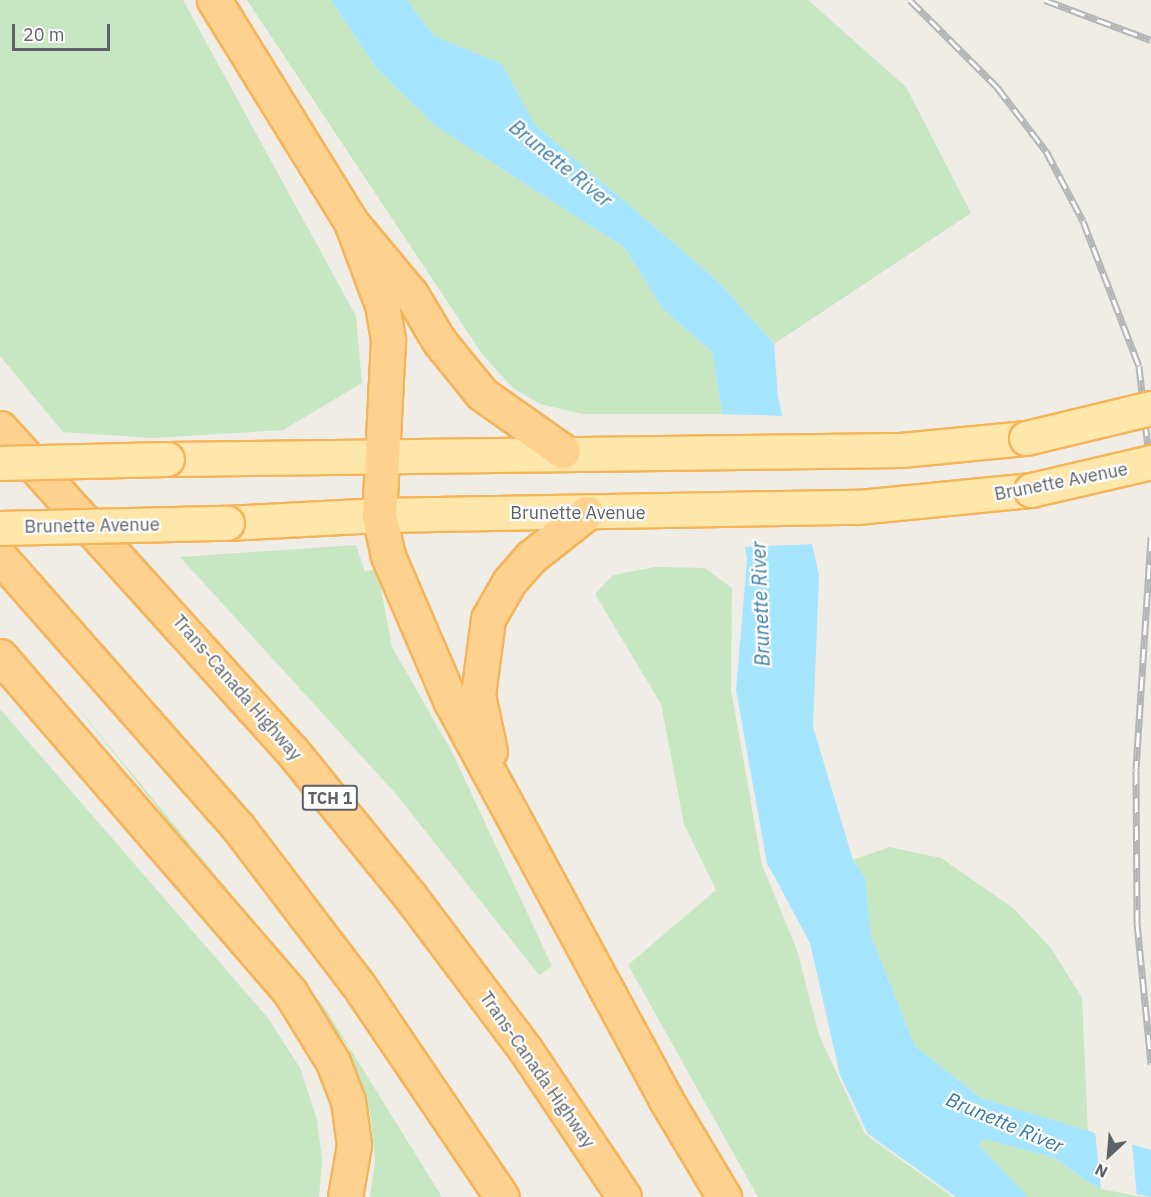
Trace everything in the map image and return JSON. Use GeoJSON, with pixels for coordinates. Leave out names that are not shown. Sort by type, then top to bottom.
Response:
{"type":"FeatureCollection","features":[{"type":"Feature","properties":{"kind":"highway"},"geometry":{"type":"LineString","coordinates":[[214,0],[351,222],[482,394],[563,452]]}},
{"type":"Feature","properties":{"kind":"highway"},"geometry":{"type":"LineString","coordinates":[[351,222],[381,305],[387,340],[379,456],[379,515],[396,577],[451,702],[724,1197]]}},
{"type":"Feature","properties":{"kind":"highway","name":"Trans-Canada Highway"},"geometry":{"type":"LineString","coordinates":[[0,428],[292,751],[395,878],[525,1050],[624,1197]]}},
{"type":"Feature","properties":{"kind":"highway"},"geometry":{"type":"LineString","coordinates":[[500,794],[478,695],[488,620],[509,582],[531,557],[587,513]]}},
{"type":"Feature","properties":{"kind":"highway"},"geometry":{"type":"LineString","coordinates":[[0,557],[237,827],[357,983],[502,1197]]}},
{"type":"Feature","properties":{"kind":"highway"},"geometry":{"type":"LineString","coordinates":[[0,656],[290,992],[333,1062],[348,1101],[354,1146],[345,1197]]}},
{"type":"Feature","properties":{"kind":"main road"},"geometry":{"type":"LineString","coordinates":[[0,463],[664,450],[901,450],[1026,438],[1151,408]]}},
{"type":"Feature","properties":{"kind":"main road","name":"Brunette Avenue"},"geometry":{"type":"LineString","coordinates":[[0,528],[227,523],[379,515],[675,513],[912,504],[1031,490],[1151,462]]}},
{"type":"Feature","properties":{"kind":"green space"},"geometry":{"type":"Polygon","coordinates":[[[0,0],[183,0],[356,316],[362,383],[283,430],[152,438],[63,432],[0,356],[0,0]]]}},
{"type":"Feature","properties":{"kind":"green space"},"geometry":{"type":"Polygon","coordinates":[[[247,0],[331,0],[377,69],[437,127],[625,248],[663,309],[712,352],[723,414],[582,414],[540,404],[513,388],[482,354],[247,0]]]}},
{"type":"Feature","properties":{"kind":"green space"},"geometry":{"type":"Polygon","coordinates":[[[407,0],[808,0],[906,87],[971,213],[774,344],[718,281],[535,125],[502,64],[434,36],[407,0]]]}},
{"type":"Feature","properties":{"kind":"green space"},"geometry":{"type":"Polygon","coordinates":[[[356,545],[365,572],[377,568],[392,647],[452,752],[552,966],[539,975],[396,794],[180,557],[356,545]]]}},
{"type":"Feature","properties":{"kind":"green space"},"geometry":{"type":"Polygon","coordinates":[[[655,567],[705,568],[732,588],[731,690],[762,865],[797,950],[819,1035],[865,1134],[953,1197],[758,1197],[628,965],[716,890],[684,824],[661,704],[595,594],[613,575],[655,567]]]}},
{"type":"Feature","properties":{"kind":"green space"},"geometry":{"type":"Polygon","coordinates":[[[64,691],[325,1008],[442,1197],[370,1197],[375,1161],[370,1112],[348,1046],[64,691]]]}},
{"type":"Feature","properties":{"kind":"green space"},"geometry":{"type":"Polygon","coordinates":[[[0,709],[268,1018],[300,1068],[317,1120],[322,1160],[319,1197],[0,1197],[0,709]]]}},
{"type":"Feature","properties":{"kind":"green space"},"geometry":{"type":"Polygon","coordinates":[[[889,847],[941,858],[1013,908],[1051,948],[1082,998],[1088,1132],[981,1098],[915,1046],[871,935],[865,877],[853,860],[889,847]]]}},
{"type":"Feature","properties":{"kind":"green space"},"geometry":{"type":"Polygon","coordinates":[[[985,1139],[1055,1158],[1094,1186],[1145,1197],[1028,1197],[978,1144],[985,1139]]]}},
{"type":"Feature","properties":{"kind":"water","name":"Brunette River"},"geometry":{"type":"Polygon","coordinates":[[[331,0],[407,0],[434,36],[502,64],[535,125],[718,281],[774,344],[778,397],[819,575],[813,727],[853,860],[865,877],[871,935],[915,1046],[981,1098],[1151,1150],[1151,1197],[1094,1186],[1055,1158],[985,1139],[978,1144],[1028,1197],[956,1197],[868,1134],[840,1075],[810,943],[767,863],[736,690],[747,559],[712,352],[663,309],[625,248],[437,127],[377,69],[331,0]]]}},
{"type":"Feature","properties":{"kind":"pier"},"geometry":{"type":"Polygon","coordinates":[[[720,414],[785,416],[815,544],[742,547],[720,414]]]}},
{"type":"Feature","properties":{"kind":"pier"},"geometry":{"type":"Polygon","coordinates":[[[1095,1131],[1132,1144],[1137,1196],[1101,1189],[1095,1131]]]}},
{"type":"Feature","properties":{"kind":"railway"},"geometry":{"type":"LineString","coordinates":[[910,0],[997,87],[1046,151],[1083,221],[1139,366],[1151,474]]}},
{"type":"Feature","properties":{"kind":"railway"},"geometry":{"type":"LineString","coordinates":[[1045,0],[1151,40]]}},
{"type":"Feature","properties":{"kind":"railway"},"geometry":{"type":"LineString","coordinates":[[1151,537],[1136,770],[1137,923],[1151,1064]]}}]}
